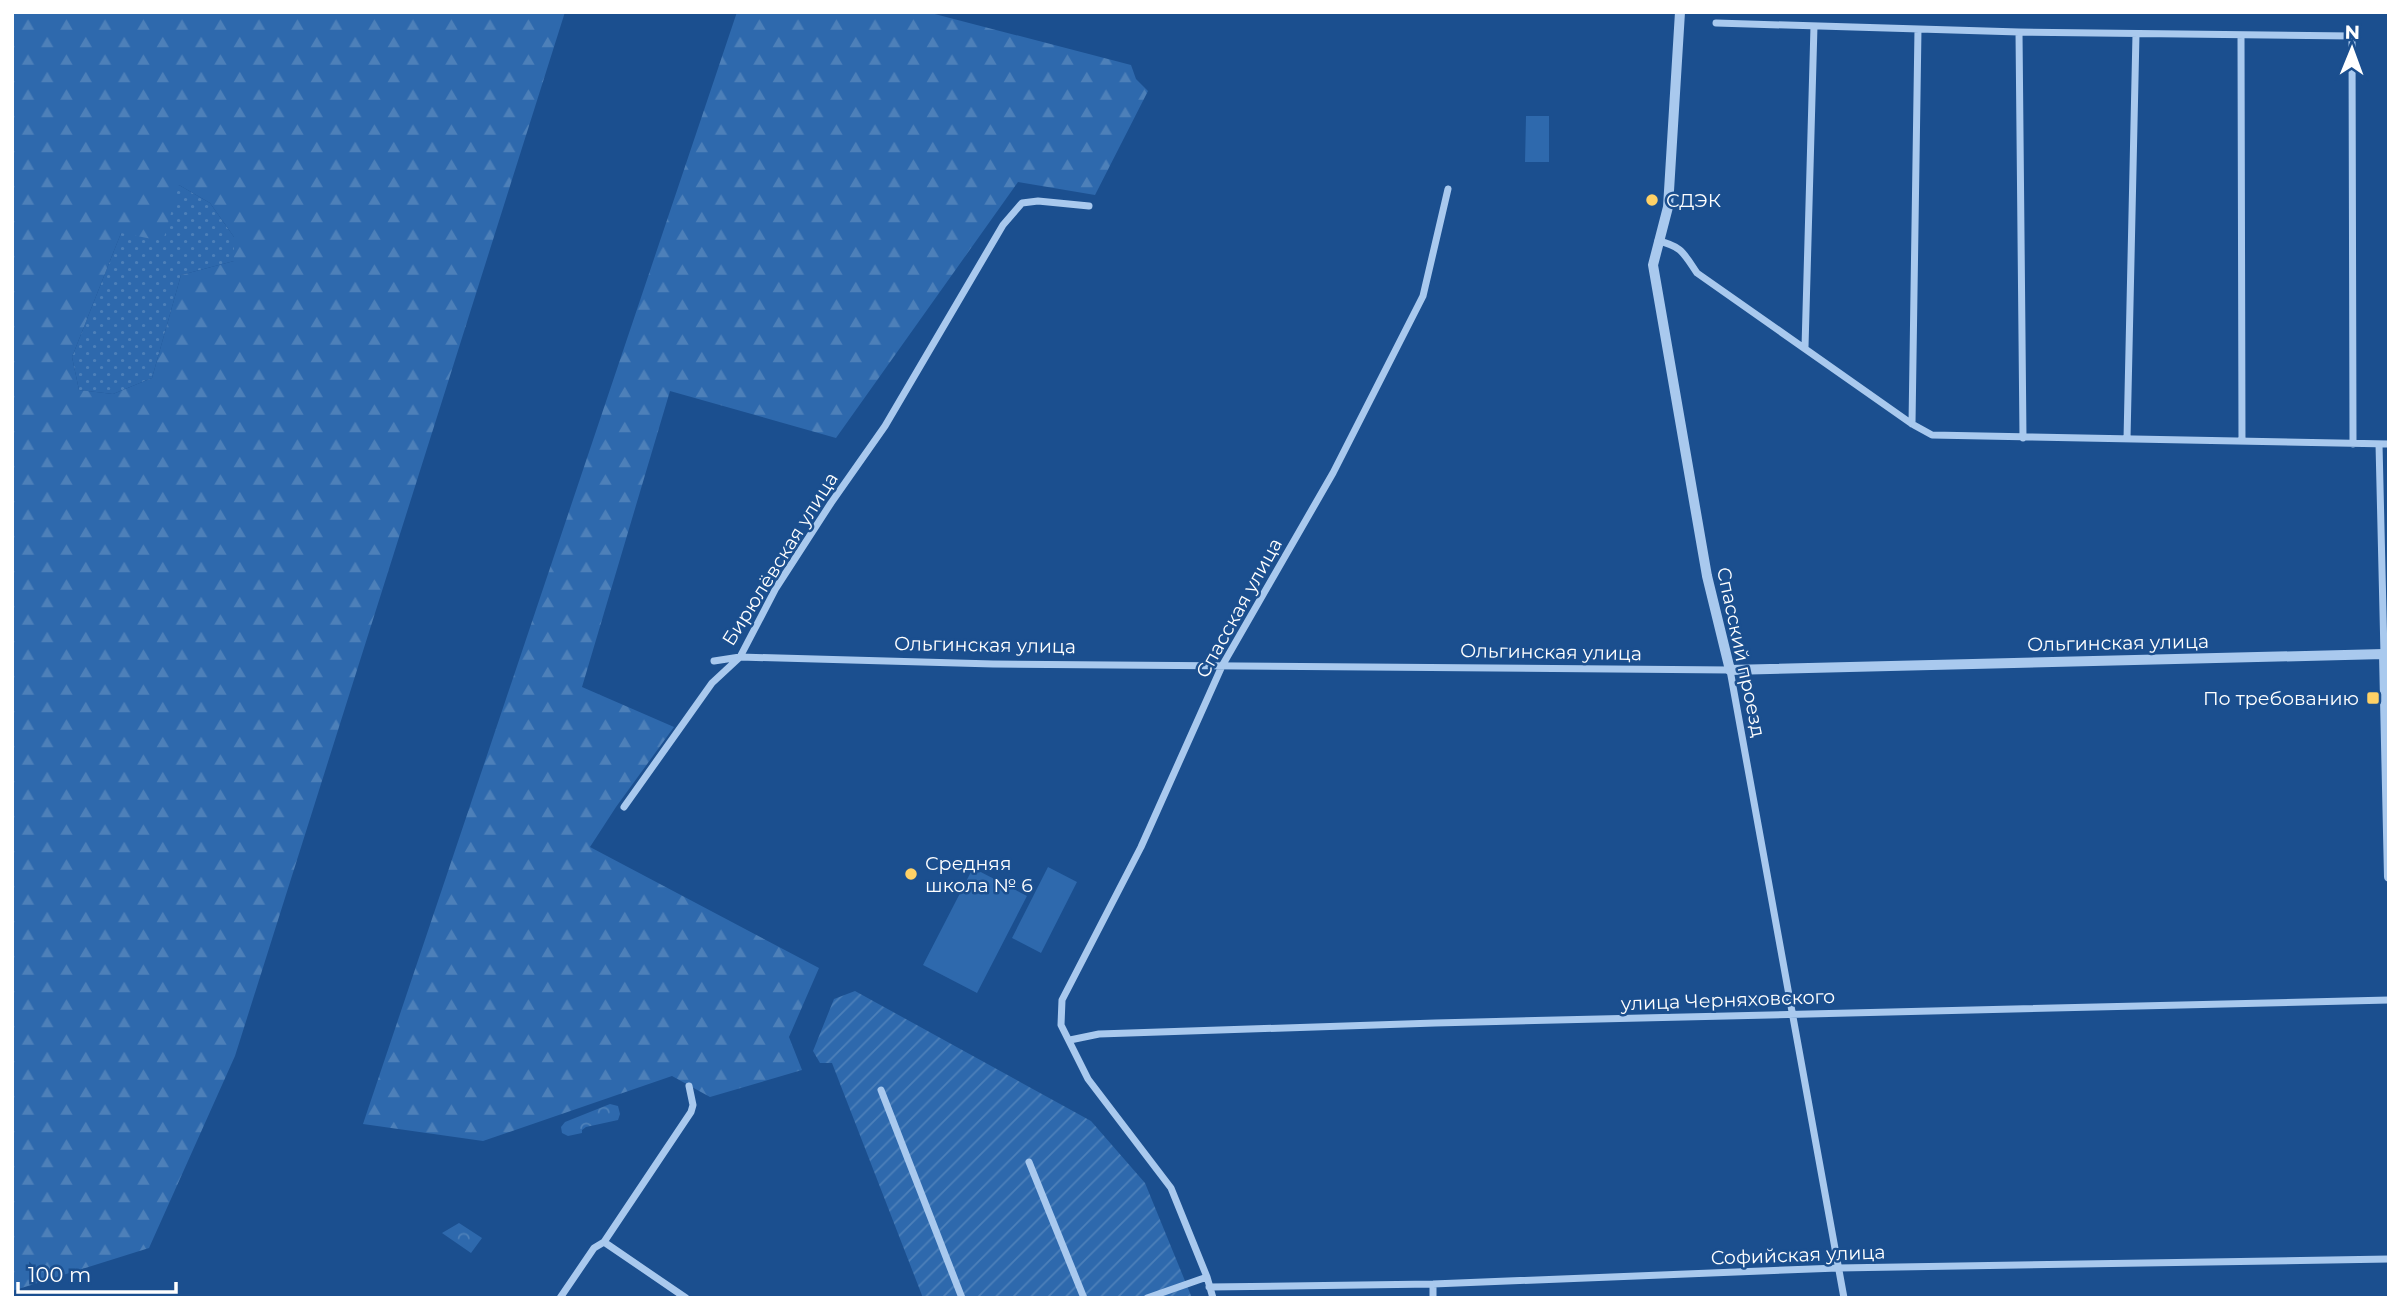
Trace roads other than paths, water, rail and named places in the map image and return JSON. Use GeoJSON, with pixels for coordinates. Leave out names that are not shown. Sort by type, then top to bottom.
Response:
{"type":"FeatureCollection","features":[{"type":"Feature","properties":{"kind":"street","name":"Спасский проезд"},"geometry":{"type":"LineString","coordinates":[[1680,12],[1668,207],[1653,265],[1707,576],[1730,670],[1844,1298]]}},
{"type":"Feature","properties":{"kind":"street"},"geometry":{"type":"LineString","coordinates":[[1716,23],[2019,32],[2352,36],[2353,444]]}},
{"type":"Feature","properties":{"kind":"street"},"geometry":{"type":"LineString","coordinates":[[1805,347],[1814,26]]}},
{"type":"Feature","properties":{"kind":"street"},"geometry":{"type":"LineString","coordinates":[[1912,424],[1917,29]]}},
{"type":"Feature","properties":{"kind":"street"},"geometry":{"type":"LineString","coordinates":[[2019,32],[2023,438]]}},
{"type":"Feature","properties":{"kind":"street"},"geometry":{"type":"LineString","coordinates":[[2127,439],[2137,34]]}},
{"type":"Feature","properties":{"kind":"street"},"geometry":{"type":"LineString","coordinates":[[2241,36],[2242,441]]}},
{"type":"Feature","properties":{"kind":"street","name":"Спасская улица"},"geometry":{"type":"LineString","coordinates":[[1213,1298],[1171,1188],[1088,1079],[1060,1025],[1062,1000],[1141,847],[1222,666],[1333,474],[1423,296],[1448,189]]}},
{"type":"Feature","properties":{"kind":"street","name":"Бирюлёвская улица"},"geometry":{"type":"LineString","coordinates":[[624,807],[712,683],[740,657],[783,578],[885,426],[1003,225],[1022,202],[1089,206]]}},
{"type":"Feature","properties":{"kind":"street"},"geometry":{"type":"LineString","coordinates":[[1658,241],[1674,244],[1681,249],[1697,273],[1912,424],[1932,435],[2389,444]]}},
{"type":"Feature","properties":{"kind":"street"},"geometry":{"type":"LineString","coordinates":[[2379,444],[2386,654],[2389,877]]}},
{"type":"Feature","properties":{"kind":"street","name":"Ольгинская улица"},"geometry":{"type":"LineString","coordinates":[[714,661],[740,657],[993,664],[1730,670],[2386,654]]}},
{"type":"Feature","properties":{"kind":"street","name":"улица Черняховского"},"geometry":{"type":"LineString","coordinates":[[1070,1041],[1099,1034],[2389,1000]]}},
{"type":"Feature","properties":{"kind":"street"},"geometry":{"type":"LineString","coordinates":[[560,1298],[594,1248],[604,1242],[691,1112],[693,1104],[690,1086]]}},
{"type":"Feature","properties":{"kind":"street"},"geometry":{"type":"LineString","coordinates":[[881,1090],[962,1298]]}},
{"type":"Feature","properties":{"kind":"street"},"geometry":{"type":"LineString","coordinates":[[1029,1162],[1084,1298]]}},
{"type":"Feature","properties":{"kind":"street"},"geometry":{"type":"LineString","coordinates":[[604,1242],[686,1298]]}},
{"type":"Feature","properties":{"kind":"street","name":"Софийская улица"},"geometry":{"type":"LineString","coordinates":[[1209,1287],[1433,1284],[1838,1268],[2389,1259]]}},
{"type":"Feature","properties":{"kind":"street"},"geometry":{"type":"LineString","coordinates":[[1147,1298],[1207,1277]]}},
{"type":"Feature","properties":{"kind":"street"},"geometry":{"type":"LineString","coordinates":[[1433,1284],[1433,1298]]}},
{"type":"Feature","properties":{"kind":"place","name":"СДЭК"},"geometry":{"type":"Point","coordinates":[1652,200]}},
{"type":"Feature","properties":{"kind":"place","name":"По требованию"},"geometry":{"type":"Point","coordinates":[2373,698]}},
{"type":"Feature","properties":{"kind":"place","name":"Средняя школа № 6"},"geometry":{"type":"Point","coordinates":[911,874]}}]}
